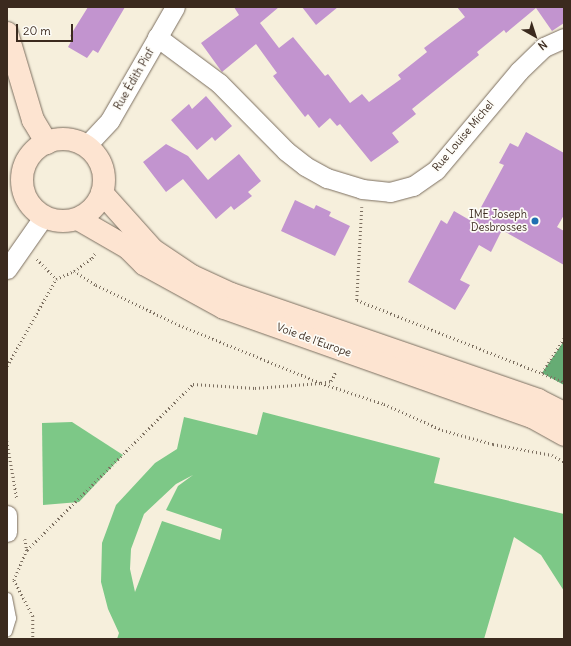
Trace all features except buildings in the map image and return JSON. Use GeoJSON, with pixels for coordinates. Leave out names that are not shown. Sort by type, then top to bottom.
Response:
{"type":"FeatureCollection","features":[{"type":"Feature","properties":{"kind":"main road"},"geometry":{"type":"LineString","coordinates":[[7,33],[33,120],[47,143]]}},
{"type":"Feature","properties":{"kind":"main road"},"geometry":{"type":"LineString","coordinates":[[60,139],[74,140],[86,146],[100,162],[104,177],[102,193],[93,209],[78,219],[55,220],[44,216],[32,207],[24,194],[23,178],[26,164],[35,151],[47,143],[60,139]]}},
{"type":"Feature","properties":{"kind":"main road","name":"Voie de l'Europe"},"geometry":{"type":"LineString","coordinates":[[102,193],[153,250],[192,276],[231,294],[538,400],[564,413]]}},
{"type":"Feature","properties":{"kind":"main road","name":"Voie de l'Europe"},"geometry":{"type":"LineString","coordinates":[[78,219],[128,248],[144,264],[170,280],[224,308],[532,417],[564,434]]}},
{"type":"Feature","properties":{"kind":"street","name":"Rue Édith Piaf"},"geometry":{"type":"LineString","coordinates":[[86,146],[110,120],[176,7]]}},
{"type":"Feature","properties":{"kind":"street","name":"Rue Louise Michel"},"geometry":{"type":"LineString","coordinates":[[158,37],[219,83],[286,151],[305,166],[327,178],[362,189],[390,192],[414,186],[426,179],[436,170],[519,71],[544,47],[564,38]]}},
{"type":"Feature","properties":{"kind":"street"},"geometry":{"type":"LineString","coordinates":[[7,269],[22,245],[44,216]]}},
{"type":"Feature","properties":{"kind":"street"},"geometry":{"type":"LineString","coordinates":[[7,515],[7,532]]}},
{"type":"Feature","properties":{"kind":"lane"},"geometry":{"type":"LineString","coordinates":[[7,597],[12,618],[7,631]]}},
{"type":"Feature","properties":{"kind":"path"},"geometry":{"type":"LineString","coordinates":[[362,189],[357,300],[564,382]]}},
{"type":"Feature","properties":{"kind":"path"},"geometry":{"type":"LineString","coordinates":[[22,245],[56,279]]}},
{"type":"Feature","properties":{"kind":"path"},"geometry":{"type":"LineString","coordinates":[[7,366],[56,279],[74,271],[96,285],[179,325],[321,384],[384,404],[442,430],[493,444],[552,455],[564,462]]}},
{"type":"Feature","properties":{"kind":"path"},"geometry":{"type":"LineString","coordinates":[[542,373],[564,338]]}},
{"type":"Feature","properties":{"kind":"path"},"geometry":{"type":"LineString","coordinates":[[27,550],[193,384],[254,388],[321,384],[331,381],[336,371]]}},
{"type":"Feature","properties":{"kind":"green space"},"geometry":{"type":"Polygon","coordinates":[[[564,341],[564,385],[542,373],[564,341]]]}},
{"type":"Feature","properties":{"kind":"green space"},"geometry":{"type":"Polygon","coordinates":[[[263,412],[440,458],[434,483],[564,514],[564,591],[541,555],[514,537],[484,639],[117,639],[119,633],[108,609],[101,582],[102,543],[116,505],[155,463],[177,449],[184,417],[257,435],[263,412]],[[193,475],[176,484],[144,514],[131,549],[130,569],[135,592],[162,521],[220,540],[222,529],[166,510],[178,486],[193,475]]]}},
{"type":"Feature","properties":{"kind":"green space"},"geometry":{"type":"Polygon","coordinates":[[[72,422],[123,455],[79,502],[43,505],[42,423],[72,422]]]}},
{"type":"Feature","properties":{"kind":"place","name":"IME Joseph Desbrosses"},"geometry":{"type":"Point","coordinates":[535,221]}}]}
